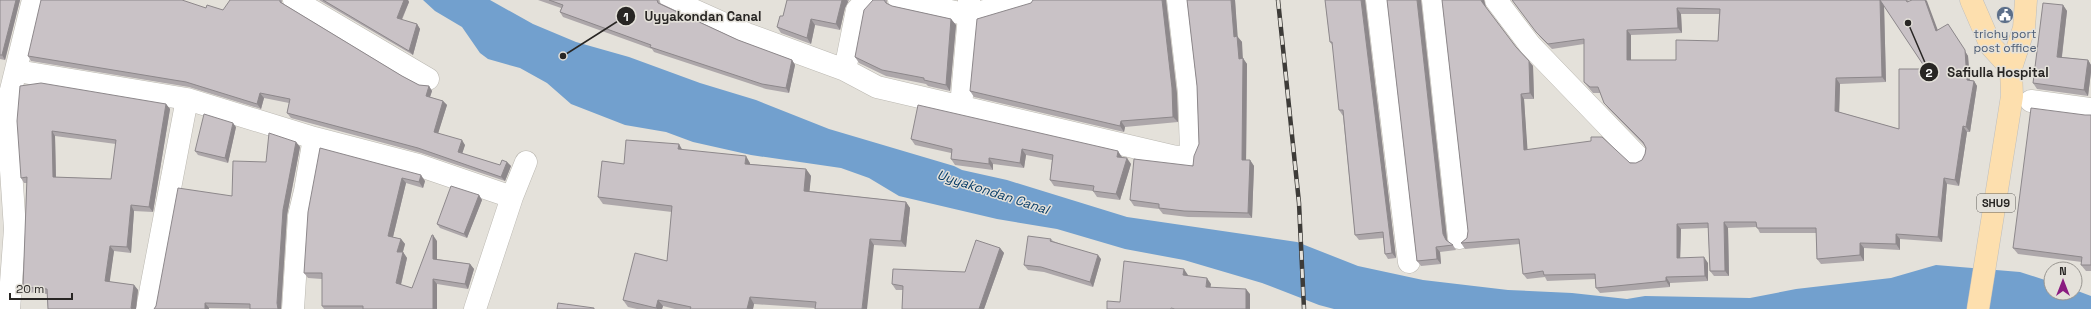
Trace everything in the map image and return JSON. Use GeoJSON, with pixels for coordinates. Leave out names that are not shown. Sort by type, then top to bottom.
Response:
{"type":"FeatureCollection","features":[{"type":"Feature","properties":{"kind":"main road"},"geometry":{"type":"LineString","coordinates":[[1971,0],[1991,46],[2011,68]]}},
{"type":"Feature","properties":{"kind":"main road","name":"SHU9"},"geometry":{"type":"LineString","coordinates":[[1978,309],[2021,99],[2011,68],[2024,28],[2026,0]]}},
{"type":"Feature","properties":{"kind":"street"},"geometry":{"type":"LineString","coordinates":[[294,0],[428,79]]}},
{"type":"Feature","properties":{"kind":"street"},"geometry":{"type":"LineString","coordinates":[[670,0],[699,5],[746,34],[845,70],[877,86],[1176,157],[1186,156],[1191,150],[1189,93],[1178,0]]}},
{"type":"Feature","properties":{"kind":"street"},"geometry":{"type":"LineString","coordinates":[[845,70],[857,10],[867,0]]}},
{"type":"Feature","properties":{"kind":"street"},"geometry":{"type":"LineString","coordinates":[[899,0],[969,8],[1027,0]]}},
{"type":"Feature","properties":{"kind":"street"},"geometry":{"type":"LineString","coordinates":[[1377,0],[1410,262]]}},
{"type":"Feature","properties":{"kind":"street"},"geometry":{"type":"LineString","coordinates":[[1432,0],[1459,238]]}},
{"type":"Feature","properties":{"kind":"street"},"geometry":{"type":"LineString","coordinates":[[1496,0],[1530,45],[1637,156]]}},
{"type":"Feature","properties":{"kind":"street"},"geometry":{"type":"LineString","coordinates":[[7,298],[15,229],[6,191],[8,126],[4,98],[17,71],[30,1]]}},
{"type":"Feature","properties":{"kind":"street"},"geometry":{"type":"LineString","coordinates":[[961,107],[969,8]]}},
{"type":"Feature","properties":{"kind":"street"},"geometry":{"type":"LineString","coordinates":[[17,71],[186,99],[314,138],[418,165],[512,197]]}},
{"type":"Feature","properties":{"kind":"street"},"geometry":{"type":"LineString","coordinates":[[147,309],[186,99]]}},
{"type":"Feature","properties":{"kind":"street"},"geometry":{"type":"LineString","coordinates":[[2021,99],[2091,109]]}},
{"type":"Feature","properties":{"kind":"street"},"geometry":{"type":"LineString","coordinates":[[293,309],[299,216],[314,138]]}},
{"type":"Feature","properties":{"kind":"street"},"geometry":{"type":"LineString","coordinates":[[475,309],[512,197],[526,162]]}},
{"type":"Feature","properties":{"kind":"water"},"geometry":{"type":"Polygon","coordinates":[[[423,0],[490,0],[533,24],[576,42],[629,57],[700,83],[756,100],[829,129],[954,166],[962,170],[1007,180],[1127,217],[1297,242],[1358,266],[1423,280],[1508,290],[1572,293],[1627,299],[1645,296],[1750,298],[1796,289],[1891,278],[1936,265],[2020,272],[2043,279],[2043,301],[2083,301],[2083,293],[2091,296],[2091,309],[1334,309],[1319,305],[1262,283],[1184,260],[1125,249],[1057,229],[997,219],[899,196],[869,178],[841,168],[751,155],[693,142],[666,132],[625,125],[571,104],[547,83],[520,68],[488,59],[480,53],[462,27],[435,11],[423,0]]]}},
{"type":"Feature","properties":{"kind":"building"},"geometry":{"type":"Polygon","coordinates":[[[0,0],[16,0],[2,55],[0,55],[0,0]]]}},
{"type":"Feature","properties":{"kind":"building"},"geometry":{"type":"Polygon","coordinates":[[[41,0],[182,0],[206,8],[207,5],[223,10],[230,0],[280,0],[280,2],[402,76],[419,85],[429,86],[426,96],[443,101],[434,132],[462,140],[458,152],[500,165],[502,160],[507,162],[501,177],[418,148],[287,113],[290,99],[260,93],[257,104],[186,82],[28,56],[41,0]]]}},
{"type":"Feature","properties":{"kind":"building"},"geometry":{"type":"Polygon","coordinates":[[[323,0],[404,0],[397,18],[417,24],[409,51],[323,0]]]}},
{"type":"Feature","properties":{"kind":"building"},"geometry":{"type":"Polygon","coordinates":[[[549,0],[657,0],[658,3],[738,40],[792,60],[786,88],[762,84],[650,47],[651,45],[560,12],[563,5],[549,0]]]}},
{"type":"Feature","properties":{"kind":"building"},"geometry":{"type":"Polygon","coordinates":[[[787,0],[842,0],[836,24],[811,19],[807,38],[777,27],[780,16],[783,16],[787,0]]]}},
{"type":"Feature","properties":{"kind":"building"},"geometry":{"type":"Polygon","coordinates":[[[873,0],[884,0],[892,6],[951,19],[946,85],[924,80],[924,78],[882,70],[855,57],[864,10],[873,0]]]}},
{"type":"Feature","properties":{"kind":"building"},"geometry":{"type":"Polygon","coordinates":[[[1033,0],[1162,0],[1172,88],[1173,117],[1121,121],[1120,126],[970,91],[977,19],[1031,3],[1033,0]]]}},
{"type":"Feature","properties":{"kind":"building"},"geometry":{"type":"Polygon","coordinates":[[[1187,0],[1231,0],[1234,37],[1237,36],[1239,59],[1243,58],[1242,160],[1250,160],[1248,213],[1184,211],[1159,208],[1159,204],[1130,200],[1134,159],[1193,166],[1194,156],[1199,144],[1197,86],[1187,0]]]}},
{"type":"Feature","properties":{"kind":"building"},"geometry":{"type":"Polygon","coordinates":[[[1325,0],[1361,0],[1392,253],[1385,254],[1383,232],[1355,235],[1343,110],[1339,110],[1332,42],[1330,42],[1325,0]]]}},
{"type":"Feature","properties":{"kind":"building"},"geometry":{"type":"Polygon","coordinates":[[[1387,0],[1417,0],[1443,234],[1446,240],[1453,245],[1436,247],[1437,259],[1417,261],[1387,0]]]}},
{"type":"Feature","properties":{"kind":"building"},"geometry":{"type":"Polygon","coordinates":[[[1442,0],[1481,0],[1516,47],[1529,61],[1530,93],[1521,94],[1524,150],[1591,141],[1591,137],[1602,137],[1630,163],[1636,163],[1642,160],[1646,148],[1643,142],[1604,103],[1598,87],[1590,87],[1584,82],[1584,39],[1548,44],[1536,32],[1512,0],[1880,0],[1906,0],[1907,2],[1912,0],[1925,0],[1936,31],[1948,24],[1965,50],[1967,80],[1974,81],[1966,127],[1963,126],[1955,180],[1944,178],[1938,237],[1896,234],[1896,244],[1860,243],[1860,255],[1817,259],[1816,228],[1757,228],[1756,222],[1724,222],[1725,271],[1710,271],[1708,223],[1677,224],[1677,258],[1704,257],[1705,276],[1666,277],[1666,281],[1596,288],[1595,274],[1544,275],[1543,271],[1523,274],[1519,239],[1461,243],[1467,238],[1468,231],[1442,0]],[[1880,0],[1882,77],[1836,78],[1835,111],[1899,129],[1899,69],[1926,69],[1880,0]],[[1677,8],[1678,28],[1627,30],[1627,60],[1676,60],[1676,40],[1718,41],[1720,9],[1677,8]]]}},
{"type":"Feature","properties":{"kind":"building"},"geometry":{"type":"Polygon","coordinates":[[[2043,3],[2063,5],[2057,57],[2088,60],[2084,90],[2033,83],[2043,3]]]}},
{"type":"Feature","properties":{"kind":"building"},"geometry":{"type":"Polygon","coordinates":[[[41,83],[166,104],[149,207],[131,205],[127,247],[110,246],[105,281],[134,285],[132,309],[48,309],[47,289],[23,287],[27,177],[21,178],[17,121],[20,86],[41,83]],[[52,131],[53,177],[111,179],[116,140],[52,131]]]}},
{"type":"Feature","properties":{"kind":"building"},"geometry":{"type":"Polygon","coordinates":[[[918,105],[1118,151],[1117,157],[1127,158],[1116,194],[1093,191],[1094,186],[1050,180],[1053,155],[1022,149],[1020,163],[989,158],[989,164],[951,159],[952,149],[911,139],[918,105]]]}},
{"type":"Feature","properties":{"kind":"building"},"geometry":{"type":"Polygon","coordinates":[[[2031,108],[2091,115],[2091,265],[2083,265],[2082,257],[2013,248],[2031,108]]]}},
{"type":"Feature","properties":{"kind":"building"},"geometry":{"type":"Polygon","coordinates":[[[204,114],[233,123],[225,158],[195,151],[204,114]]]}},
{"type":"Feature","properties":{"kind":"building"},"geometry":{"type":"Polygon","coordinates":[[[269,133],[296,142],[283,210],[277,303],[278,309],[250,309],[250,304],[205,303],[205,309],[154,309],[156,306],[178,188],[232,196],[233,161],[266,162],[269,133]]]}},
{"type":"Feature","properties":{"kind":"building"},"geometry":{"type":"Polygon","coordinates":[[[626,140],[679,144],[678,149],[746,156],[745,164],[806,169],[804,191],[906,202],[901,241],[870,239],[862,309],[815,309],[816,302],[750,297],[747,309],[690,309],[691,307],[658,300],[656,308],[623,300],[635,253],[667,261],[672,206],[598,197],[602,161],[624,164],[626,140]]]}},
{"type":"Feature","properties":{"kind":"building"},"geometry":{"type":"Polygon","coordinates":[[[320,148],[421,175],[419,182],[402,178],[388,236],[401,239],[397,252],[403,252],[396,283],[412,288],[433,235],[433,259],[470,264],[465,284],[433,279],[433,309],[363,309],[363,306],[322,306],[322,273],[304,273],[308,212],[320,148]]]}},
{"type":"Feature","properties":{"kind":"building"},"geometry":{"type":"Polygon","coordinates":[[[451,186],[479,195],[464,234],[437,224],[451,186]]]}},
{"type":"Feature","properties":{"kind":"building"},"geometry":{"type":"Polygon","coordinates":[[[1028,236],[1051,239],[1050,241],[1098,255],[1090,282],[1041,267],[1024,265],[1028,236]]]}},
{"type":"Feature","properties":{"kind":"building"},"geometry":{"type":"Polygon","coordinates":[[[976,240],[1000,248],[979,309],[902,309],[903,286],[892,284],[893,269],[965,272],[976,240]]]}},
{"type":"Feature","properties":{"kind":"building"},"geometry":{"type":"Polygon","coordinates":[[[1124,261],[1184,269],[1183,275],[1207,278],[1206,287],[1246,289],[1246,309],[1107,309],[1107,301],[1120,302],[1124,261]]]}},
{"type":"Feature","properties":{"kind":"building"},"geometry":{"type":"Polygon","coordinates":[[[558,303],[594,308],[594,309],[557,309],[558,303]]]}},
{"type":"Feature","properties":{"kind":"railway"},"geometry":{"type":"LineString","coordinates":[[1278,0],[1299,203],[1304,309]]}},
{"type":"Feature","properties":{"kind":"place","name":"trichy port post office"},"geometry":{"type":"Point","coordinates":[2005,15]}},
{"type":"Feature","properties":{"kind":"place","name":"Safiulla Hospital"},"geometry":{"type":"Point","coordinates":[1908,23]}},
{"type":"Feature","properties":{"kind":"place","name":"Uyyakondan Canal"},"geometry":{"type":"Point","coordinates":[563,56]}}]}
